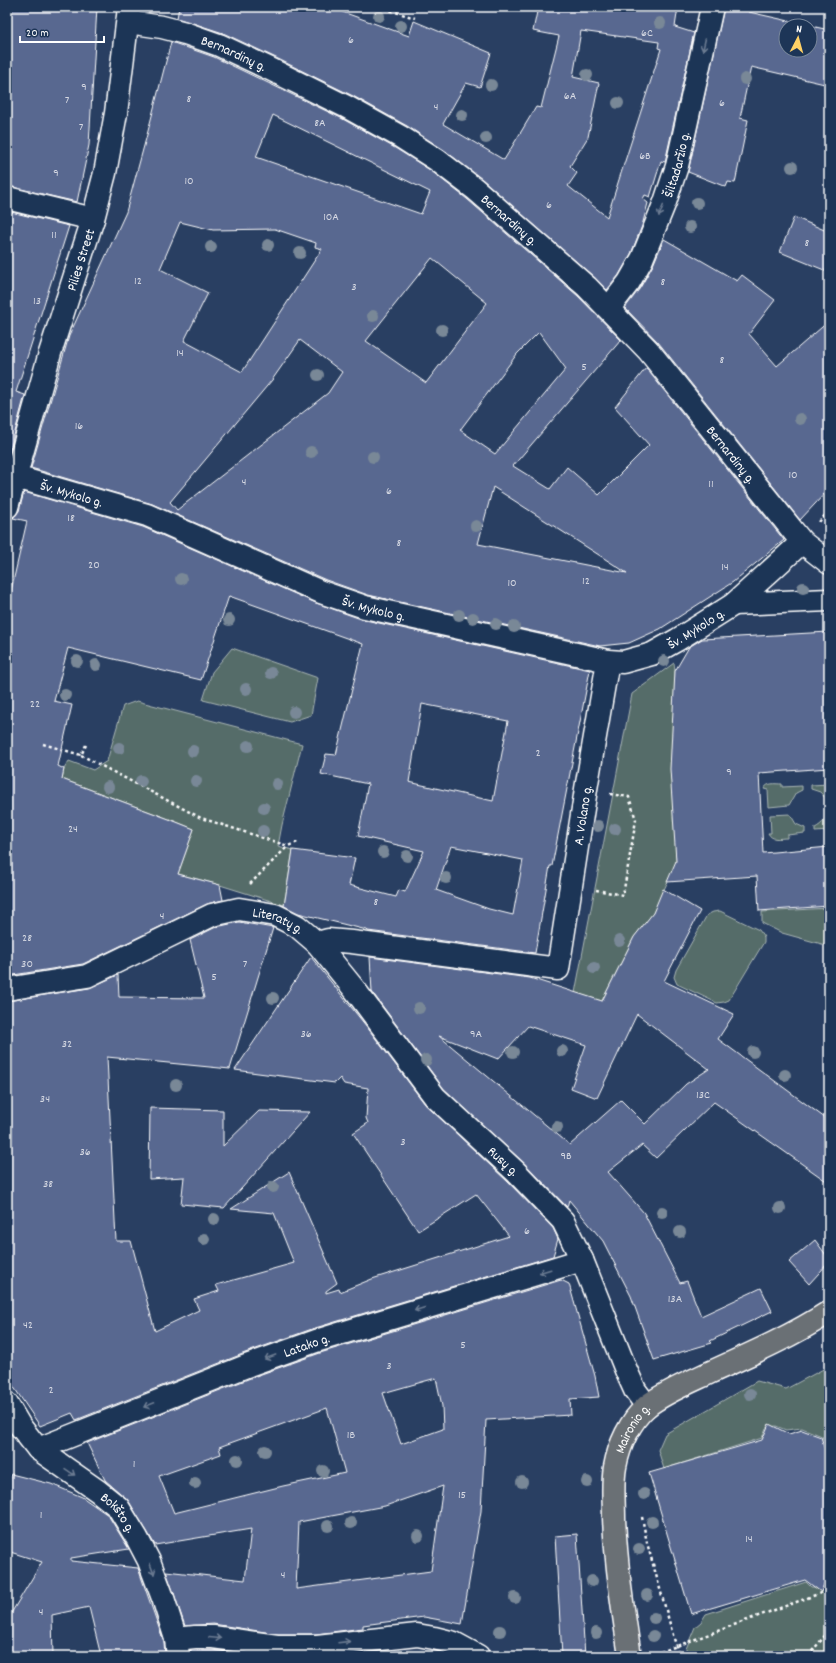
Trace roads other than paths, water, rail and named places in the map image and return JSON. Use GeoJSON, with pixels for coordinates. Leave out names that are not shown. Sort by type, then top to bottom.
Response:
{"type":"FeatureCollection","features":[{"type":"Feature","properties":{"kind":"main road","name":"Maironio g."},"geometry":{"type":"LineString","coordinates":[[630,1656],[618,1576],[614,1496],[615,1469],[618,1454],[625,1436],[634,1420],[647,1406],[690,1382],[793,1334],[829,1312]]}},
{"type":"Feature","properties":{"kind":"street","name":"Šiltadaržio g."},"geometry":{"type":"LineString","coordinates":[[609,308],[629,282],[642,259],[665,202],[678,158],[712,7]]}},
{"type":"Feature","properties":{"kind":"street","name":"Bernardinų g."},"geometry":{"type":"LineString","coordinates":[[128,14],[162,27],[185,33],[219,45],[347,107],[401,137],[437,160],[475,189],[587,287],[648,350],[802,542]]}},
{"type":"Feature","properties":{"kind":"street","name":"Pilies Street"},"geometry":{"type":"LineString","coordinates":[[7,507],[50,353],[93,219],[105,173],[112,136],[128,14]]}},
{"type":"Feature","properties":{"kind":"street"},"geometry":{"type":"LineString","coordinates":[[7,198],[93,219]]}},
{"type":"Feature","properties":{"kind":"street","name":"Šv. Mykolo g."},"geometry":{"type":"LineString","coordinates":[[16,478],[147,515],[321,592],[365,606],[608,661],[623,662],[652,654],[734,604],[802,542]]}},
{"type":"Feature","properties":{"kind":"street"},"geometry":{"type":"LineString","coordinates":[[802,542],[829,563]]}},
{"type":"Feature","properties":{"kind":"street","name":"Šv. Mykolo g."},"geometry":{"type":"LineString","coordinates":[[734,604],[829,600]]}},
{"type":"Feature","properties":{"kind":"street","name":"A. Volano g."},"geometry":{"type":"LineString","coordinates":[[558,969],[586,789],[608,661]]}},
{"type":"Feature","properties":{"kind":"street","name":"Literatų g."},"geometry":{"type":"LineString","coordinates":[[7,989],[39,986],[87,976],[212,915],[223,911],[239,909],[275,915],[297,926],[317,943],[328,940],[352,942],[558,969]]}},
{"type":"Feature","properties":{"kind":"street","name":"Rusų g."},"geometry":{"type":"LineString","coordinates":[[317,943],[356,990],[435,1097],[516,1172],[563,1221],[582,1260],[624,1366],[635,1390],[647,1406]]}},
{"type":"Feature","properties":{"kind":"street","name":"Latako g."},"geometry":{"type":"LineString","coordinates":[[38,1450],[249,1365],[316,1341],[582,1260]]}},
{"type":"Feature","properties":{"kind":"street","name":"Bokšto g."},"geometry":{"type":"LineString","coordinates":[[7,1404],[20,1426],[38,1450],[98,1491],[118,1507],[137,1538],[148,1561],[163,1598],[177,1648]]}},
{"type":"Feature","properties":{"kind":"street"},"geometry":{"type":"LineString","coordinates":[[177,1648],[195,1637],[277,1646],[317,1646],[417,1635],[454,1643],[478,1656]]}}]}
